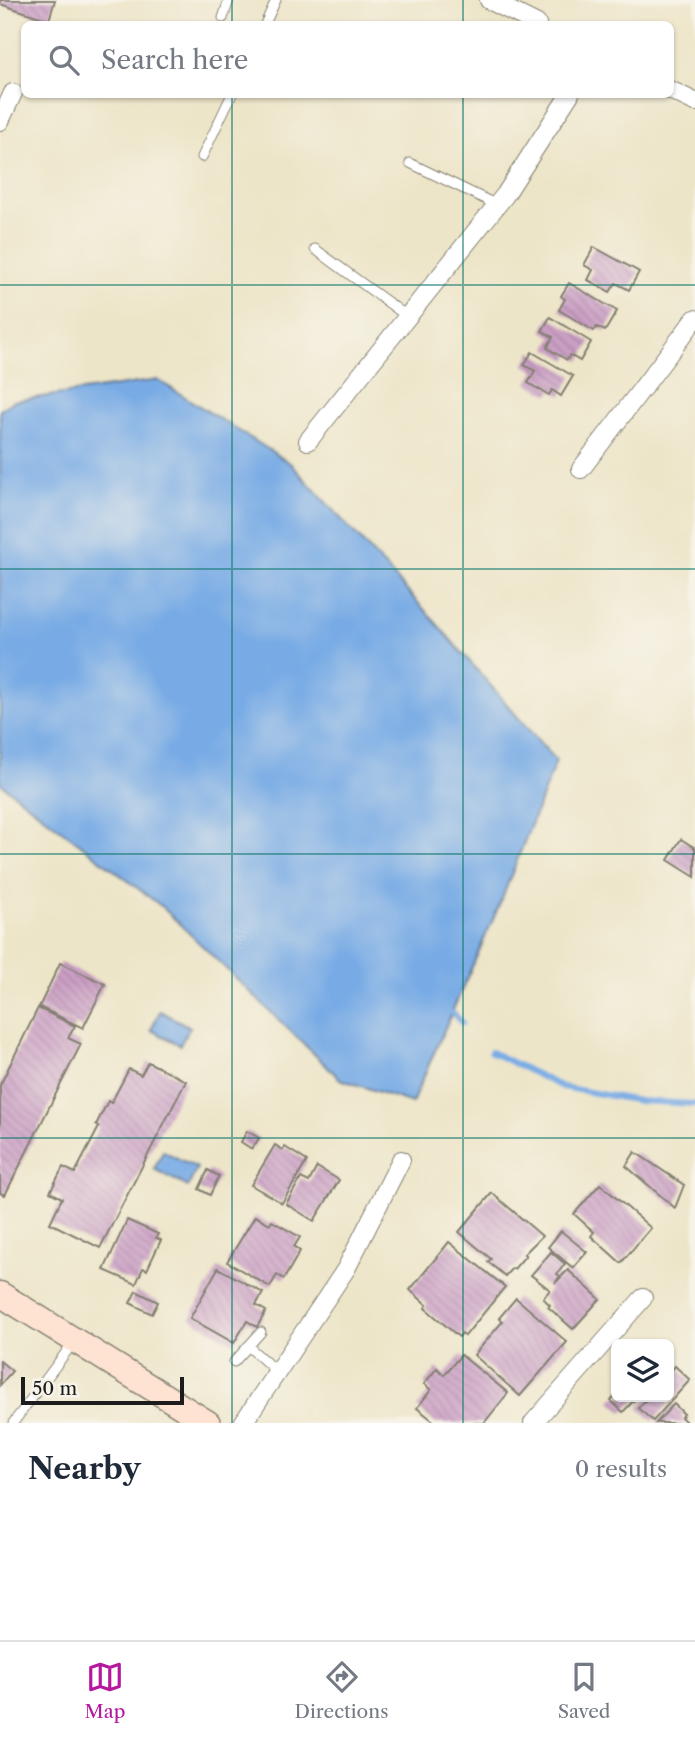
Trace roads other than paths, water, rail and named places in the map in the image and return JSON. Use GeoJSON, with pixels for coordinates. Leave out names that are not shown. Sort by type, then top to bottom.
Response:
{"type":"FeatureCollection","features":[{"type":"Feature","properties":{"kind":"main road"},"geometry":{"type":"LineString","coordinates":[[0,1294],[208,1423]]}},
{"type":"Feature","properties":{"kind":"street"},"geometry":{"type":"LineString","coordinates":[[489,0],[531,21]]}},
{"type":"Feature","properties":{"kind":"street"},"geometry":{"type":"LineString","coordinates":[[674,92],[695,102]]}},
{"type":"Feature","properties":{"kind":"street"},"geometry":{"type":"LineString","coordinates":[[0,121],[13,93]]}},
{"type":"Feature","properties":{"kind":"street"},"geometry":{"type":"LineString","coordinates":[[308,441],[497,205],[567,98]]}},
{"type":"Feature","properties":{"kind":"street"},"geometry":{"type":"LineString","coordinates":[[581,469],[695,319]]}},
{"type":"Feature","properties":{"kind":"street"},"geometry":{"type":"LineString","coordinates":[[243,1423],[346,1269],[401,1160]]}},
{"type":"Feature","properties":{"kind":"street"},"geometry":{"type":"LineString","coordinates":[[533,1423],[643,1298]]}},
{"type":"Feature","properties":{"kind":"lane"},"geometry":{"type":"LineString","coordinates":[[223,18],[229,0]]}},
{"type":"Feature","properties":{"kind":"lane"},"geometry":{"type":"LineString","coordinates":[[266,21],[276,0]]}},
{"type":"Feature","properties":{"kind":"lane"},"geometry":{"type":"LineString","coordinates":[[202,157],[230,98]]}},
{"type":"Feature","properties":{"kind":"lane"},"geometry":{"type":"LineString","coordinates":[[410,163],[497,205]]}},
{"type":"Feature","properties":{"kind":"lane"},"geometry":{"type":"LineString","coordinates":[[315,248],[408,317]]}},
{"type":"Feature","properties":{"kind":"lane"},"geometry":{"type":"LineString","coordinates":[[234,1362],[261,1332]]}},
{"type":"Feature","properties":{"kind":"lane"},"geometry":{"type":"LineString","coordinates":[[13,1423],[74,1342]]}},
{"type":"Feature","properties":{"kind":"lane"},"geometry":{"type":"LineString","coordinates":[[248,1346],[276,1372]]}},
{"type":"Feature","properties":{"kind":"water"},"geometry":{"type":"Polygon","coordinates":[[[158,380],[290,463],[431,617],[556,761],[501,901],[412,1103],[340,1079],[161,906],[0,783],[0,410],[14,401],[158,380]]]}},
{"type":"Feature","properties":{"kind":"water"},"geometry":{"type":"Polygon","coordinates":[[[160,1011],[190,1027],[180,1045],[151,1030],[160,1011]]]}},
{"type":"Feature","properties":{"kind":"water"},"geometry":{"type":"Polygon","coordinates":[[[163,1151],[197,1168],[188,1187],[154,1169],[163,1151]]]}},
{"type":"Feature","properties":{"kind":"waterway"},"geometry":{"type":"LineString","coordinates":[[453,1013],[462,1023]]}},
{"type":"Feature","properties":{"kind":"waterway"},"geometry":{"type":"LineString","coordinates":[[491,1052],[562,1087],[639,1101],[695,1104]]}}]}
